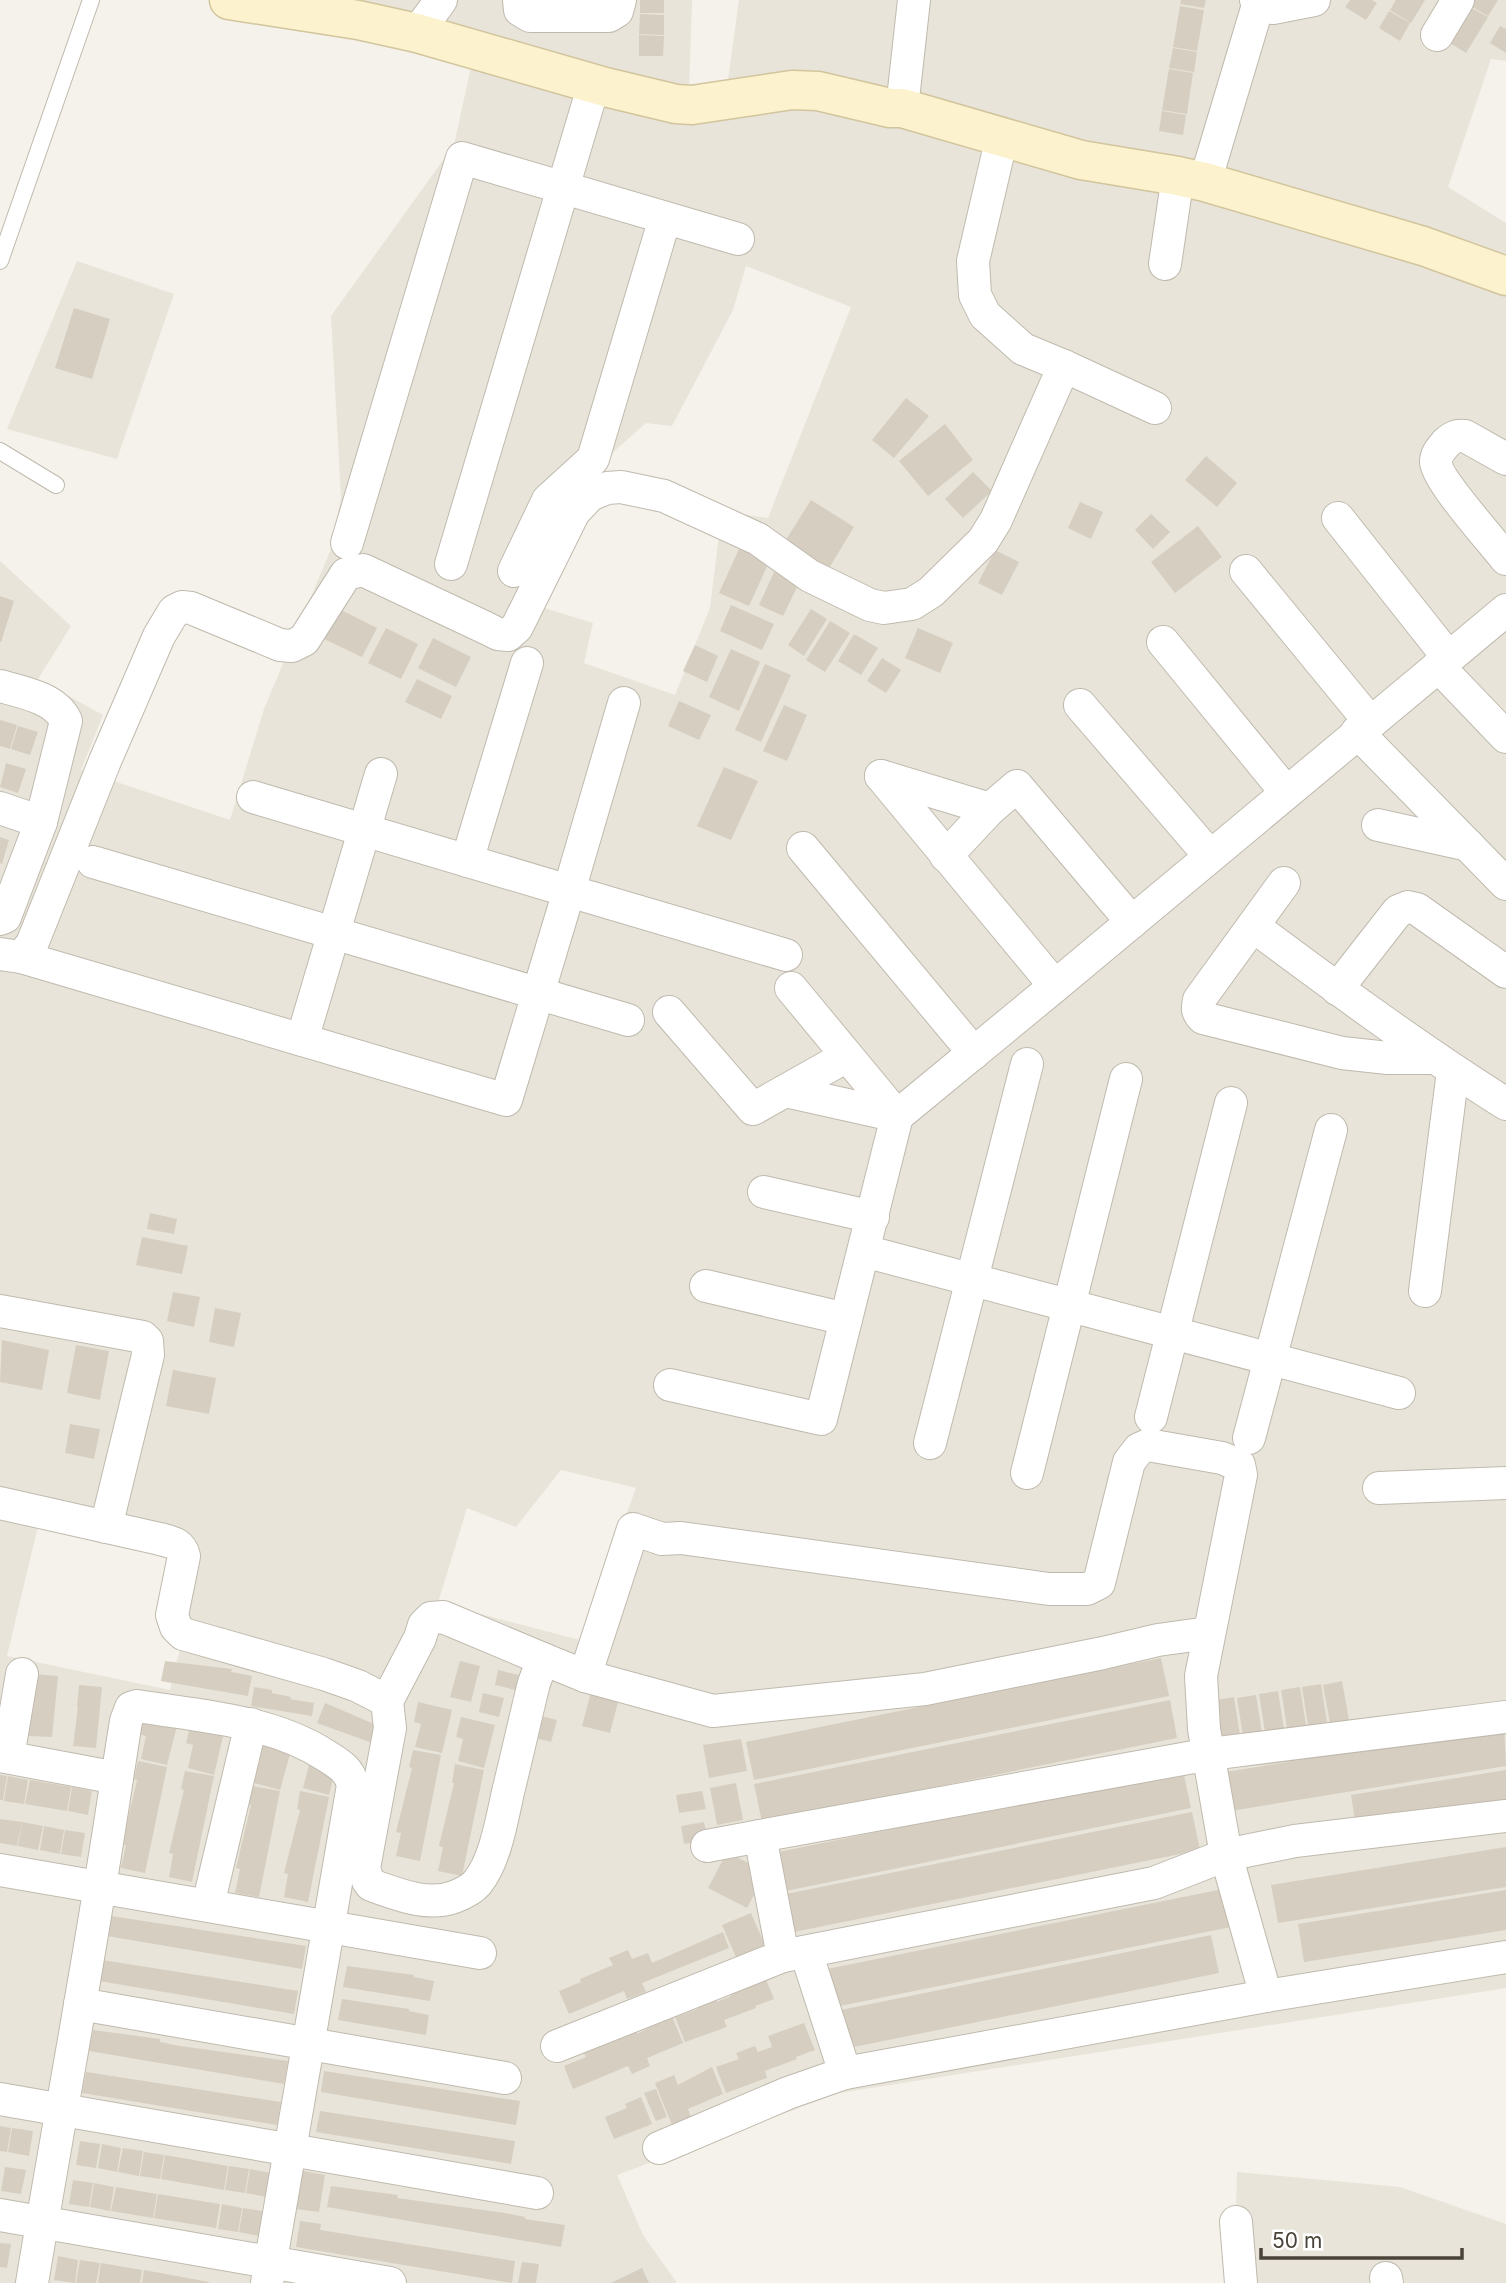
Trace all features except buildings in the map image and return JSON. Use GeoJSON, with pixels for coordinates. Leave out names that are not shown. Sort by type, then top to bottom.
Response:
{"type":"FeatureCollection","features":[{"type":"Feature","properties":{"kind":"street"},"geometry":{"type":"LineString","coordinates":[[229,0],[358,20],[417,33],[594,84],[676,104],[692,105],[792,90],[818,91],[890,108],[902,108],[1081,160],[1192,179],[1423,246],[1506,276]]}},
{"type":"Feature","properties":{"kind":"street"},"geometry":{"type":"LineString","coordinates":[[417,33],[441,0]]}},
{"type":"Feature","properties":{"kind":"street"},"geometry":{"type":"LineString","coordinates":[[519,0],[520,10],[530,16],[608,16],[617,12],[620,0]]}},
{"type":"Feature","properties":{"kind":"street"},"geometry":{"type":"LineString","coordinates":[[902,108],[914,0]]}},
{"type":"Feature","properties":{"kind":"street"},"geometry":{"type":"LineString","coordinates":[[1165,264],[1192,179],[1257,2],[1273,8],[1314,0]]}},
{"type":"Feature","properties":{"kind":"street"},"geometry":{"type":"LineString","coordinates":[[1437,35],[1458,0]]}},
{"type":"Feature","properties":{"kind":"street"},"geometry":{"type":"LineString","coordinates":[[451,564],[594,84]]}},
{"type":"Feature","properties":{"kind":"street"},"geometry":{"type":"LineString","coordinates":[[1002,137],[974,261],[975,295],[985,315],[1023,349],[1155,408]]}},
{"type":"Feature","properties":{"kind":"street"},"geometry":{"type":"LineString","coordinates":[[347,543],[462,158],[738,239]]}},
{"type":"Feature","properties":{"kind":"street"},"geometry":{"type":"LineString","coordinates":[[514,571],[548,500],[593,459],[665,218]]}},
{"type":"Feature","properties":{"kind":"street"},"geometry":{"type":"LineString","coordinates":[[10,956],[32,944],[105,761],[159,636],[174,611],[182,607],[191,608],[280,645],[292,646],[303,640],[346,574],[363,570],[498,634],[508,635],[517,627],[574,512],[597,491],[621,487],[664,496],[758,539],[810,576],[870,604],[884,608],[912,604],[931,592],[983,541],[996,520],[1064,366]]}},
{"type":"Feature","properties":{"kind":"street"},"geometry":{"type":"LineString","coordinates":[[1506,458],[1465,436],[1458,435],[1441,448],[1436,461],[1437,469],[1449,487],[1506,559]]}},
{"type":"Feature","properties":{"kind":"street"},"geometry":{"type":"LineString","coordinates":[[1338,518],[1443,662],[1506,737]]}},
{"type":"Feature","properties":{"kind":"street"},"geometry":{"type":"LineString","coordinates":[[1246,571],[1364,727],[1506,884]]}},
{"type":"Feature","properties":{"kind":"street"},"geometry":{"type":"LineString","coordinates":[[670,1385],[821,1419],[897,1116],[1506,610]]}},
{"type":"Feature","properties":{"kind":"street"},"geometry":{"type":"LineString","coordinates":[[1163,642],[1286,792]]}},
{"type":"Feature","properties":{"kind":"street"},"geometry":{"type":"LineString","coordinates":[[467,861],[527,663]]}},
{"type":"Feature","properties":{"kind":"street"},"geometry":{"type":"LineString","coordinates":[[0,686],[50,703],[59,709],[66,721],[41,822],[5,917],[0,919]]}},
{"type":"Feature","properties":{"kind":"street"},"geometry":{"type":"LineString","coordinates":[[10,956],[506,1100],[625,703]]}},
{"type":"Feature","properties":{"kind":"street"},"geometry":{"type":"LineString","coordinates":[[1080,705],[1210,856]]}},
{"type":"Feature","properties":{"kind":"street"},"geometry":{"type":"LineString","coordinates":[[302,1040],[381,774]]}},
{"type":"Feature","properties":{"kind":"street"},"geometry":{"type":"LineString","coordinates":[[990,809],[881,776],[1055,986]]}},
{"type":"Feature","properties":{"kind":"street"},"geometry":{"type":"LineString","coordinates":[[946,856],[990,809],[1017,786],[1132,922]]}},
{"type":"Feature","properties":{"kind":"street"},"geometry":{"type":"LineString","coordinates":[[253,797],[786,955]]}},
{"type":"Feature","properties":{"kind":"street"},"geometry":{"type":"LineString","coordinates":[[0,808],[41,822]]}},
{"type":"Feature","properties":{"kind":"street"},"geometry":{"type":"LineString","coordinates":[[1378,825],[1468,845]]}},
{"type":"Feature","properties":{"kind":"street"},"geometry":{"type":"LineString","coordinates":[[803,848],[974,1053]]}},
{"type":"Feature","properties":{"kind":"street"},"geometry":{"type":"LineString","coordinates":[[93,862],[628,1020]]}},
{"type":"Feature","properties":{"kind":"street"},"geometry":{"type":"LineString","coordinates":[[1284,883],[1199,1000],[1197,1009],[1203,1018],[1342,1053],[1444,1064]]}},
{"type":"Feature","properties":{"kind":"street"},"geometry":{"type":"LineString","coordinates":[[1337,989],[1398,911],[1408,907],[1417,909],[1506,972]]}},
{"type":"Feature","properties":{"kind":"street"},"geometry":{"type":"LineString","coordinates":[[1253,926],[1337,989],[1506,1104]]}},
{"type":"Feature","properties":{"kind":"street"},"geometry":{"type":"LineString","coordinates":[[790,988],[897,1116]]}},
{"type":"Feature","properties":{"kind":"street"},"geometry":{"type":"LineString","coordinates":[[669,1012],[753,1109],[847,1056]]}},
{"type":"Feature","properties":{"kind":"street"},"geometry":{"type":"LineString","coordinates":[[1424,1291],[1444,1064]]}},
{"type":"Feature","properties":{"kind":"street"},"geometry":{"type":"LineString","coordinates":[[930,1443],[1027,1065]]}},
{"type":"Feature","properties":{"kind":"street"},"geometry":{"type":"LineString","coordinates":[[1027,1473],[1126,1079]]}},
{"type":"Feature","properties":{"kind":"street"},"geometry":{"type":"LineString","coordinates":[[785,1091],[897,1116]]}},
{"type":"Feature","properties":{"kind":"street"},"geometry":{"type":"LineString","coordinates":[[1152,1417],[1230,1103]]}},
{"type":"Feature","properties":{"kind":"street"},"geometry":{"type":"LineString","coordinates":[[1249,1438],[1331,1130]]}},
{"type":"Feature","properties":{"kind":"street"},"geometry":{"type":"LineString","coordinates":[[764,1192],[873,1217]]}},
{"type":"Feature","properties":{"kind":"street"},"geometry":{"type":"LineString","coordinates":[[864,1251],[1399,1393]]}},
{"type":"Feature","properties":{"kind":"street"},"geometry":{"type":"LineString","coordinates":[[706,1286],[846,1319]]}},
{"type":"Feature","properties":{"kind":"street"},"geometry":{"type":"LineString","coordinates":[[0,1311],[143,1337],[147,1341],[148,1355],[106,1527]]}},
{"type":"Feature","properties":{"kind":"street"},"geometry":{"type":"LineString","coordinates":[[585,1676],[633,1529],[662,1539],[695,1540],[1049,1589],[1087,1589],[1099,1583],[1129,1462],[1139,1449],[1148,1446],[1222,1458],[1239,1465],[1241,1475],[1201,1676],[1204,1729],[1226,1855],[1266,1996]]}},
{"type":"Feature","properties":{"kind":"street"},"geometry":{"type":"LineString","coordinates":[[1379,1488],[1506,1483]]}},
{"type":"Feature","properties":{"kind":"street"},"geometry":{"type":"LineString","coordinates":[[0,1503],[173,1543],[182,1549],[184,1556],[172,1615],[176,1627],[183,1633],[324,1674],[358,1686],[387,1701]]}},
{"type":"Feature","properties":{"kind":"street"},"geometry":{"type":"LineString","coordinates":[[543,1659],[534,1683],[498,1837],[477,1884],[453,1898],[433,1901],[406,1897],[371,1885],[364,1868],[390,1728],[387,1701],[424,1625],[431,1618],[443,1617],[585,1676],[713,1711],[925,1689],[1158,1640],[1208,1633]]}},
{"type":"Feature","properties":{"kind":"street"},"geometry":{"type":"LineString","coordinates":[[22,1674],[4,1757],[117,1778]]}},
{"type":"Feature","properties":{"kind":"street"},"geometry":{"type":"LineString","coordinates":[[32,2283],[60,2109],[101,1887],[126,1721],[131,1708],[137,1706],[251,1724],[303,1741],[351,1774],[353,1785],[268,2273]]}},
{"type":"Feature","properties":{"kind":"street"},"geometry":{"type":"LineString","coordinates":[[707,1846],[1210,1754],[1506,1717]]}},
{"type":"Feature","properties":{"kind":"street"},"geometry":{"type":"LineString","coordinates":[[208,1905],[251,1724]]}},
{"type":"Feature","properties":{"kind":"street"},"geometry":{"type":"LineString","coordinates":[[557,2046],[794,1954],[1154,1883],[1226,1855],[1295,1841],[1506,1816]]}},
{"type":"Feature","properties":{"kind":"street"},"geometry":{"type":"LineString","coordinates":[[760,1836],[794,1954],[845,2073]]}},
{"type":"Feature","properties":{"kind":"street"},"geometry":{"type":"LineString","coordinates":[[0,1870],[480,1953]]}},
{"type":"Feature","properties":{"kind":"street"},"geometry":{"type":"LineString","coordinates":[[659,2148],[845,2073],[1266,1996],[1506,1957]]}},
{"type":"Feature","properties":{"kind":"street"},"geometry":{"type":"LineString","coordinates":[[80,2004],[505,2078]]}},
{"type":"Feature","properties":{"kind":"street"},"geometry":{"type":"LineString","coordinates":[[0,2099],[537,2193]]}},
{"type":"Feature","properties":{"kind":"street"},"geometry":{"type":"LineString","coordinates":[[0,2215],[268,2273],[390,2283]]}},
{"type":"Feature","properties":{"kind":"street"},"geometry":{"type":"LineString","coordinates":[[1236,2222],[1241,2283]]}},
{"type":"Feature","properties":{"kind":"lane"},"geometry":{"type":"LineString","coordinates":[[0,261],[91,0]]}},
{"type":"Feature","properties":{"kind":"lane"},"geometry":{"type":"LineString","coordinates":[[0,451],[56,485]]}},
{"type":"Feature","properties":{"kind":"shaded area"},"geometry":{"type":"Polygon","coordinates":[[[315,0],[692,0],[689,92],[315,0]]]}},
{"type":"Feature","properties":{"kind":"shaded area"},"geometry":{"type":"Polygon","coordinates":[[[739,0],[1506,0],[1506,61],[1491,59],[1448,187],[1506,223],[1506,1988],[839,2093],[617,2175],[643,2235],[677,2283],[0,2283],[0,561],[71,626],[38,679],[103,715],[81,770],[230,820],[264,709],[331,549],[341,497],[331,316],[454,145],[471,67],[586,103],[727,87],[739,0]],[[746,266],[733,310],[672,426],[646,423],[560,499],[515,599],[593,623],[584,663],[675,695],[710,608],[722,511],[768,518],[851,307],[746,266]],[[561,1470],[516,1527],[467,1508],[438,1603],[580,1640],[636,1488],[561,1470]],[[38,1526],[7,1656],[170,1690],[180,1649],[190,1563],[38,1526]]]}},
{"type":"Feature","properties":{"kind":"shaded area"},"geometry":{"type":"Polygon","coordinates":[[[77,261],[174,294],[117,459],[7,429],[77,261]]]}},
{"type":"Feature","properties":{"kind":"shaded area"},"geometry":{"type":"Polygon","coordinates":[[[1237,2172],[1400,2187],[1506,2224],[1506,2283],[1234,2283],[1237,2172]]]}}]}
